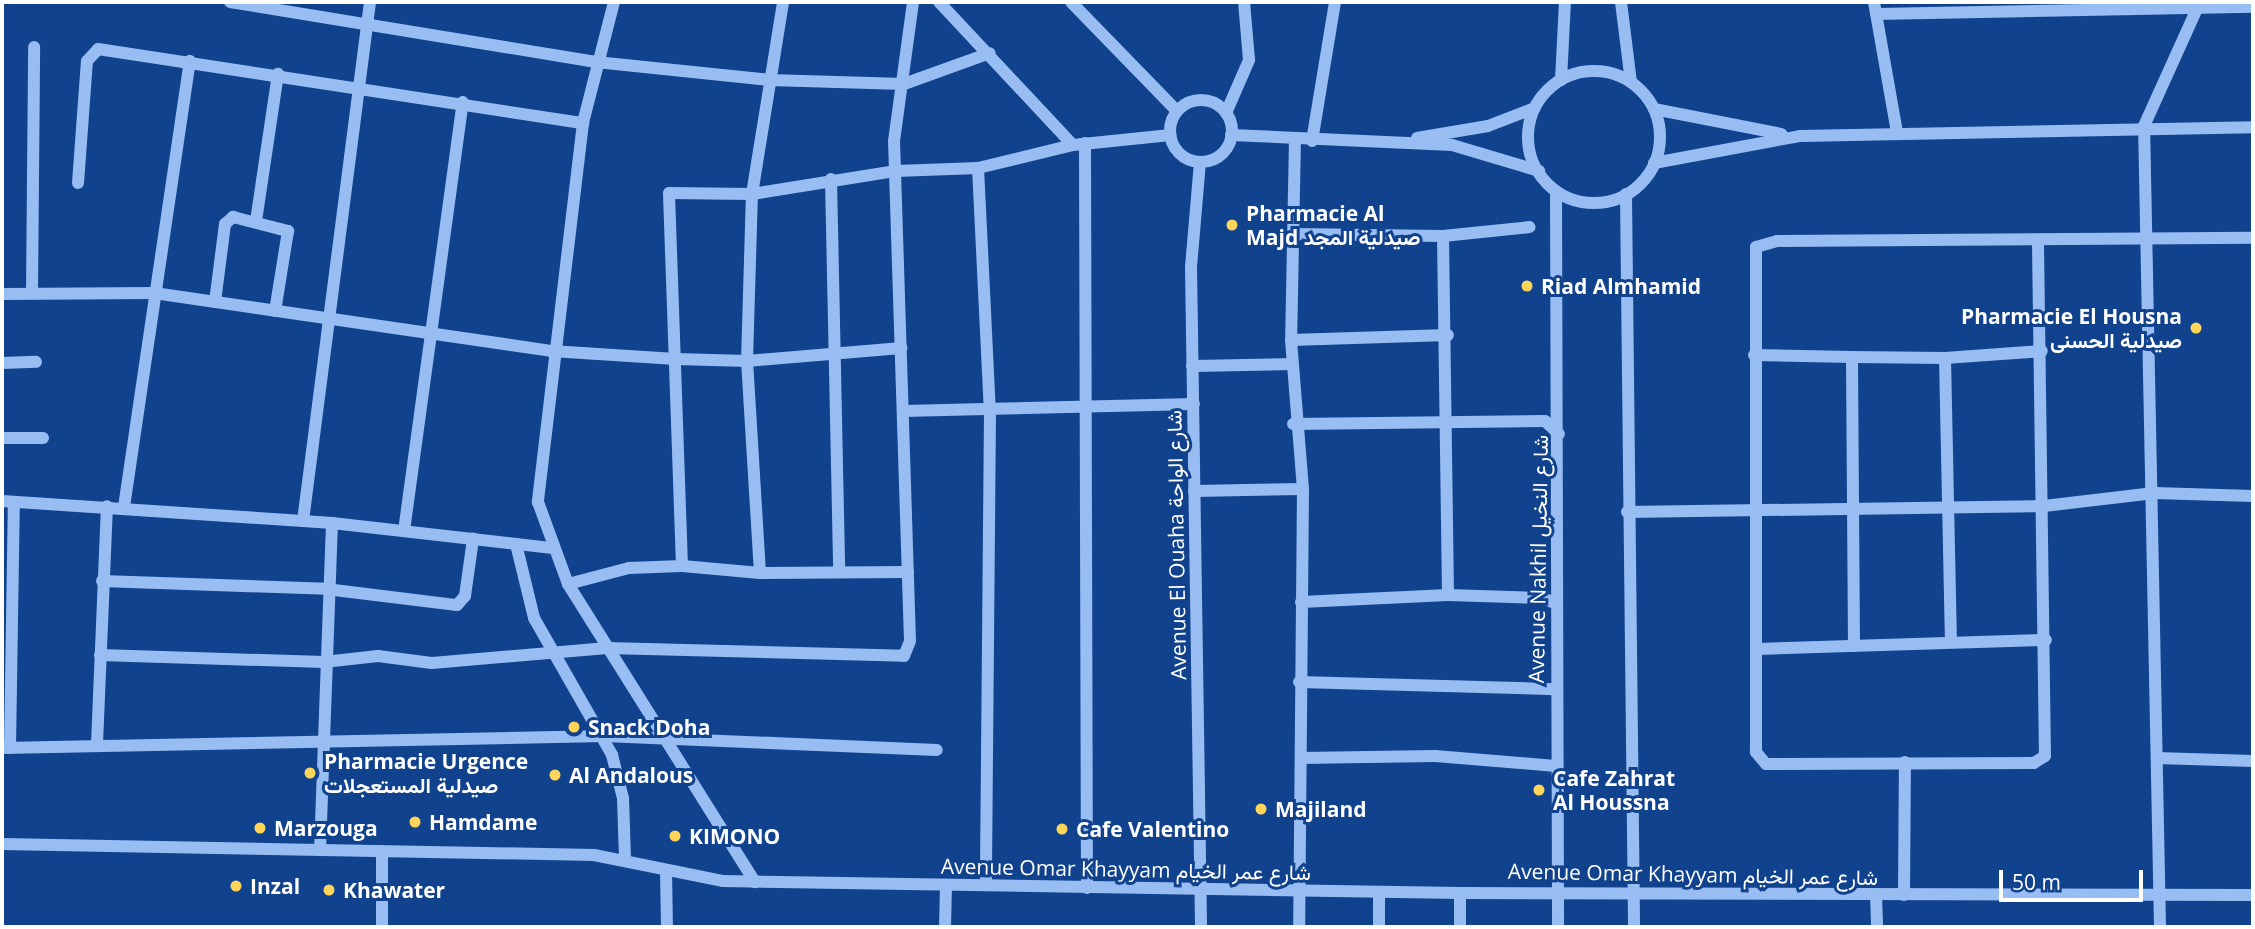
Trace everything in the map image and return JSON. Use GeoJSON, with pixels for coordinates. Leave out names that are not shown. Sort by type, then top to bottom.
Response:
{"type":"FeatureCollection","features":[{"type":"Feature","properties":{"kind":"street"},"geometry":{"type":"LineString","coordinates":[[230,2],[596,62],[769,80],[904,84],[990,53]]}},
{"type":"Feature","properties":{"kind":"street"},"geometry":{"type":"LineString","coordinates":[[303,521],[370,2]]}},
{"type":"Feature","properties":{"kind":"street"},"geometry":{"type":"LineString","coordinates":[[614,2],[596,62],[583,123],[551,351],[537,480],[551,548],[568,584],[607,648],[670,741],[755,882]]}},
{"type":"Feature","properties":{"kind":"street"},"geometry":{"type":"LineString","coordinates":[[760,573],[747,361],[752,194],[783,2]]}},
{"type":"Feature","properties":{"kind":"street"},"geometry":{"type":"LineString","coordinates":[[100,654],[324,662],[378,656],[432,663],[607,648],[901,657],[910,641],[896,171],[912,2]]}},
{"type":"Feature","properties":{"kind":"street"},"geometry":{"type":"LineString","coordinates":[[939,2],[1079,144],[1089,409],[1087,888]]}},
{"type":"Feature","properties":{"kind":"street"},"geometry":{"type":"LineString","coordinates":[[1071,2],[1177,111]]}},
{"type":"Feature","properties":{"kind":"street"},"geometry":{"type":"LineString","coordinates":[[1177,111],[1170,135],[1180,154],[1200,162],[1219,156],[1231,135],[1226,113],[1249,60],[1244,2]]}},
{"type":"Feature","properties":{"kind":"street"},"geometry":{"type":"LineString","coordinates":[[1312,141],[1335,2]]}},
{"type":"Feature","properties":{"kind":"street"},"geometry":{"type":"LineString","coordinates":[[1560,80],[1565,2]]}},
{"type":"Feature","properties":{"kind":"street"},"geometry":{"type":"LineString","coordinates":[[1620,2],[1631,82]]}},
{"type":"Feature","properties":{"kind":"street"},"geometry":{"type":"LineString","coordinates":[[1897,133],[1875,8],[2074,5],[2253,7]]}},
{"type":"Feature","properties":{"kind":"street"},"geometry":{"type":"LineString","coordinates":[[2160,927],[2151,243],[2144,126],[2198,5]]}},
{"type":"Feature","properties":{"kind":"street"},"geometry":{"type":"LineString","coordinates":[[32,293],[34,47]]}},
{"type":"Feature","properties":{"kind":"street"},"geometry":{"type":"LineString","coordinates":[[78,183],[90,53],[98,49],[359,86],[583,123]]}},
{"type":"Feature","properties":{"kind":"street"},"geometry":{"type":"LineString","coordinates":[[124,507],[190,61]]}},
{"type":"Feature","properties":{"kind":"street"},"geometry":{"type":"LineString","coordinates":[[1231,135],[1312,141],[1390,141],[1452,145],[1538,172],[1556,191],[1586,202],[1626,194],[1654,163],[1660,136],[1654,109],[1631,82],[1596,71],[1560,80],[1535,108],[1488,126],[1390,141]]}},
{"type":"Feature","properties":{"kind":"street"},"geometry":{"type":"LineString","coordinates":[[256,221],[278,74]]}},
{"type":"Feature","properties":{"kind":"street"},"geometry":{"type":"LineString","coordinates":[[1177,111],[1204,100],[1226,113]]}},
{"type":"Feature","properties":{"kind":"street"},"geometry":{"type":"LineString","coordinates":[[404,531],[463,102]]}},
{"type":"Feature","properties":{"kind":"street"},"geometry":{"type":"LineString","coordinates":[[1535,108],[1529,136],[1538,172]]}},
{"type":"Feature","properties":{"kind":"street"},"geometry":{"type":"LineString","coordinates":[[1654,109],[1800,136]]}},
{"type":"Feature","properties":{"kind":"street"},"geometry":{"type":"LineString","coordinates":[[1654,163],[1800,136],[2144,126],[2253,127]]}},
{"type":"Feature","properties":{"kind":"street"},"geometry":{"type":"LineString","coordinates":[[682,566],[676,359],[667,197],[679,190],[752,194],[831,179],[896,171],[978,168],[1079,144],[1170,135]]}},
{"type":"Feature","properties":{"kind":"street"},"geometry":{"type":"LineString","coordinates":[[1295,138],[1291,340],[1293,424],[1303,489],[1299,682],[1299,927]]}},
{"type":"Feature","properties":{"kind":"street","name":"Avenue El Ouaha شارع الواحة"},"geometry":{"type":"LineString","coordinates":[[1200,162],[1191,266],[1201,927]]}},
{"type":"Feature","properties":{"kind":"street"},"geometry":{"type":"LineString","coordinates":[[978,168],[990,412],[986,885]]}},
{"type":"Feature","properties":{"kind":"street"},"geometry":{"type":"LineString","coordinates":[[831,179],[831,351],[839,571]]}},
{"type":"Feature","properties":{"kind":"street","name":"Avenue Nakhil شارع النخيل"},"geometry":{"type":"LineString","coordinates":[[1556,191],[1559,434],[1555,889],[1558,927]]}},
{"type":"Feature","properties":{"kind":"street"},"geometry":{"type":"LineString","coordinates":[[1626,194],[1627,512],[1634,927]]}},
{"type":"Feature","properties":{"kind":"street"},"geometry":{"type":"LineString","coordinates":[[215,302],[226,221],[256,221],[288,231],[275,311]]}},
{"type":"Feature","properties":{"kind":"street"},"geometry":{"type":"LineString","coordinates":[[1293,234],[1443,236],[1530,226]]}},
{"type":"Feature","properties":{"kind":"street"},"geometry":{"type":"LineString","coordinates":[[1443,236],[1448,335],[1448,595]]}},
{"type":"Feature","properties":{"kind":"street"},"geometry":{"type":"LineString","coordinates":[[2038,244],[2046,640],[2045,757],[2034,763],[1766,764],[1756,752],[1757,649],[1752,510],[1752,258],[1760,244],[2151,243],[2253,238]]}},
{"type":"Feature","properties":{"kind":"street"},"geometry":{"type":"LineString","coordinates":[[2,294],[155,293],[551,351],[676,359],[747,361],[831,351],[901,348]]}},
{"type":"Feature","properties":{"kind":"street"},"geometry":{"type":"LineString","coordinates":[[1291,340],[1448,335]]}},
{"type":"Feature","properties":{"kind":"street"},"geometry":{"type":"LineString","coordinates":[[1754,355],[1945,358],[2042,351]]}},
{"type":"Feature","properties":{"kind":"street"},"geometry":{"type":"LineString","coordinates":[[1852,356],[1854,646]]}},
{"type":"Feature","properties":{"kind":"street"},"geometry":{"type":"LineString","coordinates":[[1945,358],[1951,641]]}},
{"type":"Feature","properties":{"kind":"street"},"geometry":{"type":"LineString","coordinates":[[2,363],[36,362]]}},
{"type":"Feature","properties":{"kind":"street"},"geometry":{"type":"LineString","coordinates":[[1192,366],[1292,364]]}},
{"type":"Feature","properties":{"kind":"street"},"geometry":{"type":"LineString","coordinates":[[903,411],[990,412],[1194,404]]}},
{"type":"Feature","properties":{"kind":"street"},"geometry":{"type":"LineString","coordinates":[[1293,424],[1446,425],[1545,421],[1559,434]]}},
{"type":"Feature","properties":{"kind":"street"},"geometry":{"type":"LineString","coordinates":[[2,438],[43,438]]}},
{"type":"Feature","properties":{"kind":"street"},"geometry":{"type":"LineString","coordinates":[[1194,491],[1303,489]]}},
{"type":"Feature","properties":{"kind":"street"},"geometry":{"type":"LineString","coordinates":[[1627,512],[2044,506],[2154,492],[2253,496]]}},
{"type":"Feature","properties":{"kind":"street"},"geometry":{"type":"LineString","coordinates":[[551,548],[332,523],[8,501],[6,748],[97,744],[604,736],[670,741],[937,750]]}},
{"type":"Feature","properties":{"kind":"street"},"geometry":{"type":"LineString","coordinates":[[97,744],[107,506]]}},
{"type":"Feature","properties":{"kind":"street"},"geometry":{"type":"LineString","coordinates":[[320,850],[326,589],[332,523]]}},
{"type":"Feature","properties":{"kind":"street"},"geometry":{"type":"LineString","coordinates":[[102,581],[326,589],[457,605],[465,596],[472,539]]}},
{"type":"Feature","properties":{"kind":"street"},"geometry":{"type":"LineString","coordinates":[[516,544],[526,598],[553,652],[604,736],[623,798],[625,859]]}},
{"type":"Feature","properties":{"kind":"street"},"geometry":{"type":"LineString","coordinates":[[568,584],[629,568],[682,566],[760,573],[908,572]]}},
{"type":"Feature","properties":{"kind":"street"},"geometry":{"type":"LineString","coordinates":[[1301,602],[1448,595],[1543,598],[1557,604]]}},
{"type":"Feature","properties":{"kind":"street"},"geometry":{"type":"LineString","coordinates":[[1757,649],[2046,640]]}},
{"type":"Feature","properties":{"kind":"street"},"geometry":{"type":"LineString","coordinates":[[1299,682],[1556,689]]}},
{"type":"Feature","properties":{"kind":"street"},"geometry":{"type":"LineString","coordinates":[[1301,758],[1436,756],[1556,766]]}},
{"type":"Feature","properties":{"kind":"street"},"geometry":{"type":"LineString","coordinates":[[2157,758],[2253,761]]}},
{"type":"Feature","properties":{"kind":"street"},"geometry":{"type":"LineString","coordinates":[[1904,895],[1905,762]]}},
{"type":"Feature","properties":{"kind":"street","name":"Avenue Omar Khayyam شارع عمر الخيام"},"geometry":{"type":"LineString","coordinates":[[2,844],[382,851],[625,859],[666,871],[755,882],[1298,892],[1460,893],[1555,889],[1876,895],[2253,895]]}},
{"type":"Feature","properties":{"kind":"street"},"geometry":{"type":"LineString","coordinates":[[382,851],[382,927]]}},
{"type":"Feature","properties":{"kind":"street"},"geometry":{"type":"LineString","coordinates":[[666,871],[667,927]]}},
{"type":"Feature","properties":{"kind":"street"},"geometry":{"type":"LineString","coordinates":[[945,927],[946,886]]}},
{"type":"Feature","properties":{"kind":"street"},"geometry":{"type":"LineString","coordinates":[[1379,892],[1379,927]]}},
{"type":"Feature","properties":{"kind":"street"},"geometry":{"type":"LineString","coordinates":[[1460,893],[1460,927]]}},
{"type":"Feature","properties":{"kind":"street"},"geometry":{"type":"LineString","coordinates":[[1876,895],[1877,927]]}},
{"type":"Feature","properties":{"kind":"place","name":"Pharmacie Al Majd صيدلية المجد"},"geometry":{"type":"Point","coordinates":[1232,225]}},
{"type":"Feature","properties":{"kind":"place","name":"Riad Almhamid"},"geometry":{"type":"Point","coordinates":[1527,286]}},
{"type":"Feature","properties":{"kind":"place","name":"Pharmacie El Housna صيدلية الحسنى"},"geometry":{"type":"Point","coordinates":[2196,328]}},
{"type":"Feature","properties":{"kind":"place","name":"Snack Doha"},"geometry":{"type":"Point","coordinates":[574,727]}},
{"type":"Feature","properties":{"kind":"place","name":"Pharmacie Urgence صيدلية المستعجلات"},"geometry":{"type":"Point","coordinates":[310,773]}},
{"type":"Feature","properties":{"kind":"place","name":"Al Andalous"},"geometry":{"type":"Point","coordinates":[555,775]}},
{"type":"Feature","properties":{"kind":"place","name":"Cafe Zahrat Al Houssna"},"geometry":{"type":"Point","coordinates":[1539,790]}},
{"type":"Feature","properties":{"kind":"place","name":"Majiland"},"geometry":{"type":"Point","coordinates":[1261,809]}},
{"type":"Feature","properties":{"kind":"place","name":"Hamdame"},"geometry":{"type":"Point","coordinates":[415,822]}},
{"type":"Feature","properties":{"kind":"place","name":"Marzouga"},"geometry":{"type":"Point","coordinates":[260,828]}},
{"type":"Feature","properties":{"kind":"place","name":"Cafe Valentino"},"geometry":{"type":"Point","coordinates":[1062,829]}},
{"type":"Feature","properties":{"kind":"place","name":"KIMONO"},"geometry":{"type":"Point","coordinates":[675,836]}},
{"type":"Feature","properties":{"kind":"place","name":"Inzal"},"geometry":{"type":"Point","coordinates":[236,886]}},
{"type":"Feature","properties":{"kind":"place","name":"Khawater"},"geometry":{"type":"Point","coordinates":[329,890]}}]}
